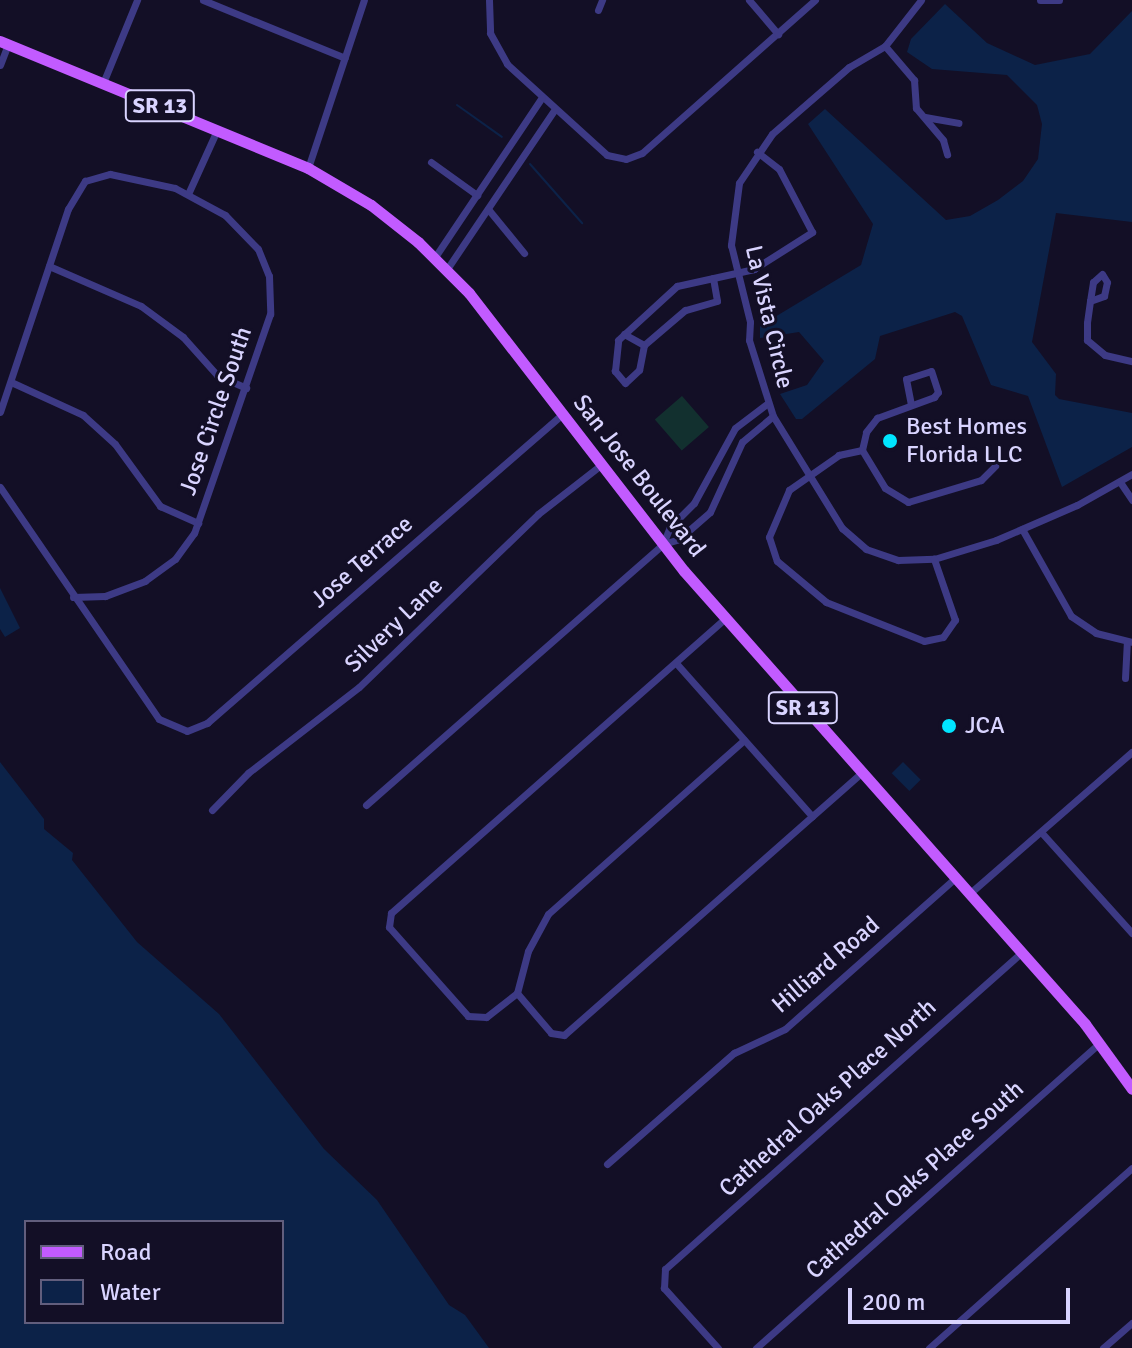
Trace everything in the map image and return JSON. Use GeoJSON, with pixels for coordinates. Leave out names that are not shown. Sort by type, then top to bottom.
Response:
{"type":"FeatureCollection","features":[{"type":"Feature","properties":{"kind":"main road","name":"San Jose Boulevard"},"geometry":{"type":"LineString","coordinates":[[4,42],[308,168],[371,205],[435,257],[725,619],[1100,1043],[1132,1089]]}},
{"type":"Feature","properties":{"kind":"street"},"geometry":{"type":"LineString","coordinates":[[103,83],[137,0]]}},
{"type":"Feature","properties":{"kind":"street"},"geometry":{"type":"LineString","coordinates":[[203,0],[345,58]]}},
{"type":"Feature","properties":{"kind":"street"},"geometry":{"type":"LineString","coordinates":[[308,168],[364,0]]}},
{"type":"Feature","properties":{"kind":"street"},"geometry":{"type":"LineString","coordinates":[[489,0],[488,22],[501,56],[555,109],[619,159],[642,153],[815,0]]}},
{"type":"Feature","properties":{"kind":"street"},"geometry":{"type":"LineString","coordinates":[[598,10],[602,0]]}},
{"type":"Feature","properties":{"kind":"street"},"geometry":{"type":"LineString","coordinates":[[749,0],[778,34]]}},
{"type":"Feature","properties":{"kind":"street","name":"La Vista Circle"},"geometry":{"type":"LineString","coordinates":[[921,0],[885,46],[849,67],[757,152],[742,174],[732,210],[737,274],[773,416],[807,476],[842,528],[866,549],[898,560],[934,559],[1022,529],[1132,474]]}},
{"type":"Feature","properties":{"kind":"street"},"geometry":{"type":"LineString","coordinates":[[1040,0],[1059,0]]}},
{"type":"Feature","properties":{"kind":"street"},"geometry":{"type":"LineString","coordinates":[[0,65],[4,42]]}},
{"type":"Feature","properties":{"kind":"street"},"geometry":{"type":"LineString","coordinates":[[885,46],[914,80],[916,108],[943,140],[947,154]]}},
{"type":"Feature","properties":{"kind":"street"},"geometry":{"type":"LineString","coordinates":[[435,257],[542,97]]}},
{"type":"Feature","properties":{"kind":"street"},"geometry":{"type":"LineString","coordinates":[[447,269],[555,109]]}},
{"type":"Feature","properties":{"kind":"street"},"geometry":{"type":"LineString","coordinates":[[923,117],[958,123]]}},
{"type":"Feature","properties":{"kind":"street"},"geometry":{"type":"LineString","coordinates":[[188,194],[217,129]]}},
{"type":"Feature","properties":{"kind":"street"},"geometry":{"type":"LineString","coordinates":[[713,278],[717,301],[685,310],[644,345],[639,370],[625,383],[615,371],[618,340],[677,286],[713,278],[737,274],[754,269],[812,232],[779,169],[757,152]]}},
{"type":"Feature","properties":{"kind":"street"},"geometry":{"type":"LineString","coordinates":[[431,162],[477,195]]}},
{"type":"Feature","properties":{"kind":"street","name":"Jose Circle South"},"geometry":{"type":"LineString","coordinates":[[49,266],[76,191],[89,179],[104,174],[136,178],[188,194],[247,233],[269,276],[270,314],[198,523],[175,559],[145,581],[105,596],[73,597]]}},
{"type":"Feature","properties":{"kind":"street"},"geometry":{"type":"LineString","coordinates":[[488,209],[524,253]]}},
{"type":"Feature","properties":{"kind":"street"},"geometry":{"type":"LineString","coordinates":[[0,412],[49,266],[141,306],[183,337],[217,375],[246,388]]}},
{"type":"Feature","properties":{"kind":"street"},"geometry":{"type":"LineString","coordinates":[[1090,301],[1090,344],[1105,355],[1132,361]]}},
{"type":"Feature","properties":{"kind":"street"},"geometry":{"type":"LineString","coordinates":[[624,334],[644,345]]}},
{"type":"Feature","properties":{"kind":"street"},"geometry":{"type":"LineString","coordinates":[[862,450],[870,425],[938,392],[931,371],[906,379],[911,405]]}},
{"type":"Feature","properties":{"kind":"street"},"geometry":{"type":"LineString","coordinates":[[11,382],[54,399],[99,427],[160,506],[198,523]]}},
{"type":"Feature","properties":{"kind":"street"},"geometry":{"type":"LineString","coordinates":[[366,805],[663,544],[744,417],[768,403]]}},
{"type":"Feature","properties":{"kind":"street","name":"Jose Terrace"},"geometry":{"type":"LineString","coordinates":[[73,597],[159,719],[182,731],[207,723],[562,414]]}},
{"type":"Feature","properties":{"kind":"street"},"geometry":{"type":"LineString","coordinates":[[663,544],[679,539],[710,512],[739,447],[754,427],[773,416]]}},
{"type":"Feature","properties":{"kind":"street"},"geometry":{"type":"LineString","coordinates":[[729,442],[739,447]]}},
{"type":"Feature","properties":{"kind":"street"},"geometry":{"type":"LineString","coordinates":[[862,450],[892,495],[908,502],[981,480],[995,466]]}},
{"type":"Feature","properties":{"kind":"street"},"geometry":{"type":"LineString","coordinates":[[862,450],[843,453],[789,490],[770,528],[769,545],[784,570],[832,605],[924,641],[943,637],[955,620],[955,608],[934,559]]}},
{"type":"Feature","properties":{"kind":"street","name":"Silvery Lane"},"geometry":{"type":"LineString","coordinates":[[212,810],[248,773],[359,687],[538,514],[601,465]]}},
{"type":"Feature","properties":{"kind":"street"},"geometry":{"type":"LineString","coordinates":[[710,474],[725,481]]}},
{"type":"Feature","properties":{"kind":"street"},"geometry":{"type":"LineString","coordinates":[[1120,482],[1132,500]]}},
{"type":"Feature","properties":{"kind":"street"},"geometry":{"type":"LineString","coordinates":[[0,487],[73,597]]}},
{"type":"Feature","properties":{"kind":"street"},"geometry":{"type":"LineString","coordinates":[[1022,529],[1071,616],[1096,633],[1130,642],[1125,678]]}},
{"type":"Feature","properties":{"kind":"street"},"geometry":{"type":"LineString","coordinates":[[725,619],[391,913],[389,927],[468,1016],[486,1017],[517,993],[528,951],[548,914],[744,740]]}},
{"type":"Feature","properties":{"kind":"street"},"geometry":{"type":"LineString","coordinates":[[676,663],[812,816]]}},
{"type":"Feature","properties":{"kind":"street"},"geometry":{"type":"LineString","coordinates":[[969,894],[1132,752]]}},
{"type":"Feature","properties":{"kind":"street"},"geometry":{"type":"LineString","coordinates":[[517,993],[551,1033],[567,1032],[861,773]]}},
{"type":"Feature","properties":{"kind":"street"},"geometry":{"type":"LineString","coordinates":[[1041,832],[1132,933]]}},
{"type":"Feature","properties":{"kind":"street","name":"Hilliard Road"},"geometry":{"type":"LineString","coordinates":[[607,1164],[734,1053],[785,1029],[955,878]]}},
{"type":"Feature","properties":{"kind":"street","name":"Cathedral Oaks Place North"},"geometry":{"type":"LineString","coordinates":[[718,1348],[664,1288],[662,1274],[1021,953]]}},
{"type":"Feature","properties":{"kind":"street","name":"Cathedral Oaks Place South"},"geometry":{"type":"LineString","coordinates":[[756,1348],[1100,1043]]}},
{"type":"Feature","properties":{"kind":"street"},"geometry":{"type":"LineString","coordinates":[[929,1348],[1132,1168]]}},
{"type":"Feature","properties":{"kind":"street"},"geometry":{"type":"LineString","coordinates":[[1103,1348],[1132,1323]]}},
{"type":"Feature","properties":{"kind":"green space"},"geometry":{"type":"Polygon","coordinates":[[[682,396],[709,427],[682,451],[655,420],[682,396]]]}},
{"type":"Feature","properties":{"kind":"water"},"geometry":{"type":"Polygon","coordinates":[[[945,4],[987,43],[1035,65],[1090,54],[1132,11],[1132,222],[1056,213],[1032,342],[1056,374],[1055,395],[1059,399],[1132,413],[1132,447],[1062,487],[1028,396],[991,385],[962,316],[955,312],[880,336],[875,359],[802,419],[796,419],[780,394],[807,385],[824,361],[799,332],[760,338],[760,326],[861,265],[873,224],[808,124],[825,109],[946,220],[970,216],[998,200],[1023,181],[1038,159],[1042,124],[1037,105],[1007,75],[932,69],[907,52],[911,39],[945,4]]]}},
{"type":"Feature","properties":{"kind":"water"},"geometry":{"type":"Polygon","coordinates":[[[0,588],[20,628],[5,637],[0,629],[0,588]]]}},
{"type":"Feature","properties":{"kind":"water"},"geometry":{"type":"Polygon","coordinates":[[[0,762],[44,819],[44,829],[73,853],[72,860],[137,942],[219,1014],[324,1149],[377,1200],[449,1305],[465,1315],[489,1348],[0,1348],[0,762]]]}},
{"type":"Feature","properties":{"kind":"water"},"geometry":{"type":"Polygon","coordinates":[[[903,762],[921,780],[909,791],[892,773],[903,762]]]}},
{"type":"Feature","properties":{"kind":"waterway"},"geometry":{"type":"LineString","coordinates":[[457,105],[502,137]]}},
{"type":"Feature","properties":{"kind":"waterway"},"geometry":{"type":"LineString","coordinates":[[530,164],[582,223]]}},
{"type":"Feature","properties":{"kind":"place","name":"Best Homes Florida LLC"},"geometry":{"type":"Point","coordinates":[890,441]}},
{"type":"Feature","properties":{"kind":"place","name":"JCA"},"geometry":{"type":"Point","coordinates":[949,726]}}]}
